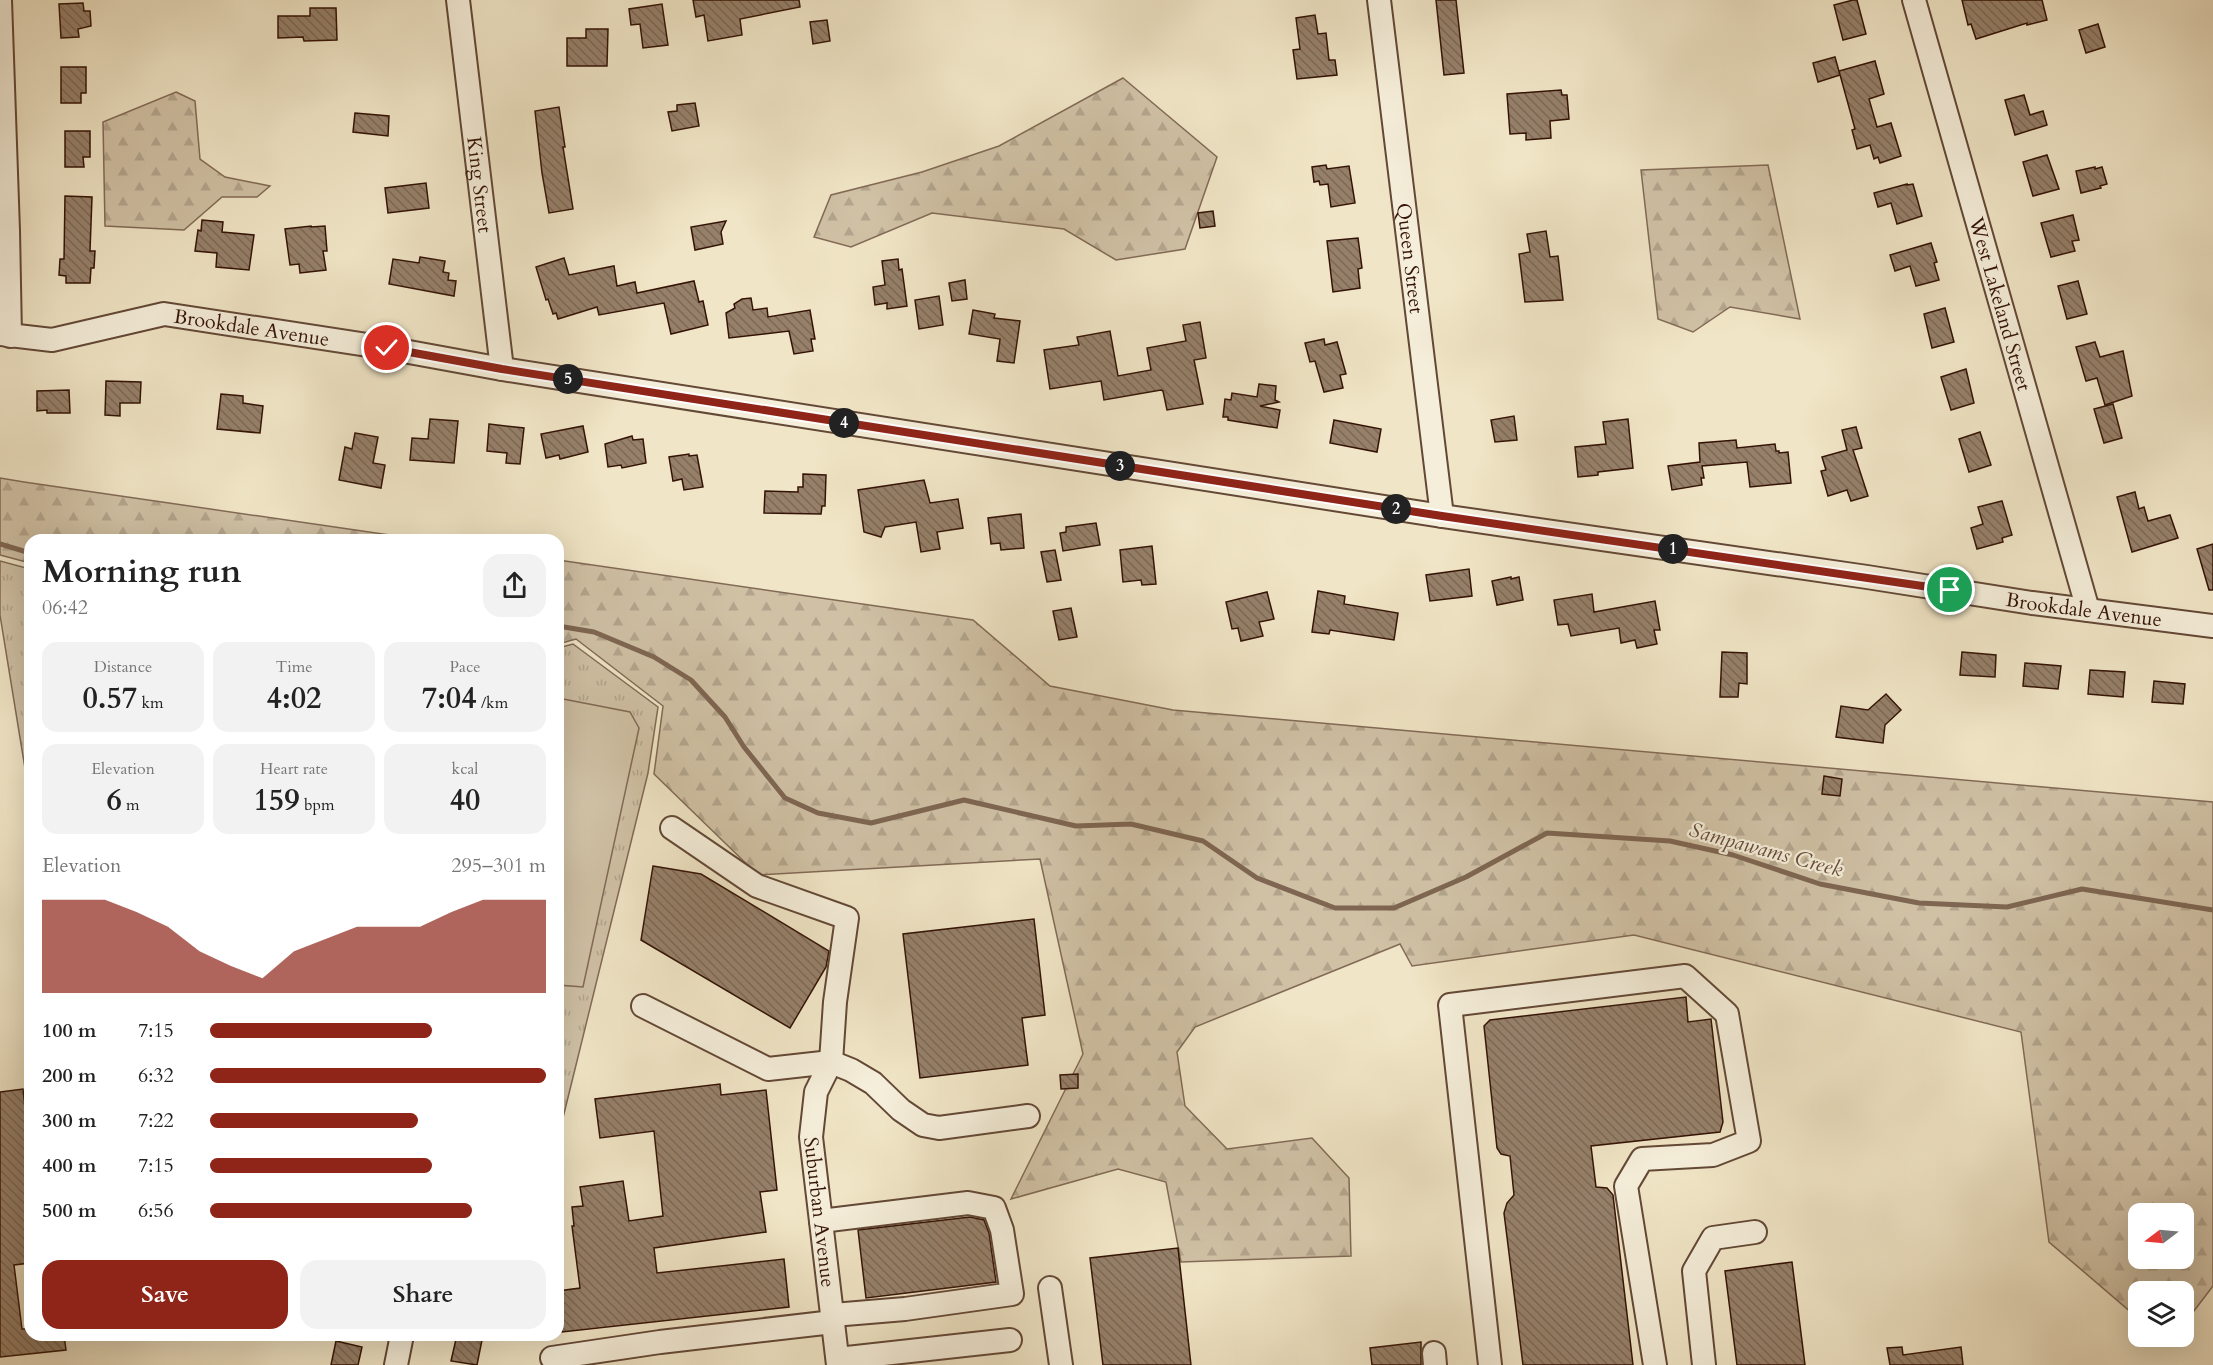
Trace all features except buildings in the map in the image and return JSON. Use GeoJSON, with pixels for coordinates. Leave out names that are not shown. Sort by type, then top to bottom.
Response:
{"type":"FeatureCollection","features":[{"type":"Feature","properties":{"kind":"street"},"geometry":{"type":"LineString","coordinates":[[0,0],[8,220],[5,335]]}},
{"type":"Feature","properties":{"kind":"street","name":"King Street"},"geometry":{"type":"LineString","coordinates":[[458,0],[502,369]]}},
{"type":"Feature","properties":{"kind":"street","name":"Queen Street"},"geometry":{"type":"LineString","coordinates":[[1379,0],[1442,516]]}},
{"type":"Feature","properties":{"kind":"street","name":"West Lakeland Street"},"geometry":{"type":"LineString","coordinates":[[1914,0],[2088,610]]}},
{"type":"Feature","properties":{"kind":"street","name":"Brookdale Avenue"},"geometry":{"type":"LineString","coordinates":[[5,335],[52,340],[164,314],[1442,516],[2088,610],[2213,626]]}},
{"type":"Feature","properties":{"kind":"street"},"geometry":{"type":"LineString","coordinates":[[672,828],[757,886],[847,918],[835,1002],[831,1062]]}},
{"type":"Feature","properties":{"kind":"street"},"geometry":{"type":"LineString","coordinates":[[1490,1365],[1450,1005],[1685,976],[1727,1014],[1749,1141],[1713,1155],[1642,1160],[1626,1186],[1655,1365]]}},
{"type":"Feature","properties":{"kind":"street"},"geometry":{"type":"LineString","coordinates":[[643,1006],[768,1069],[831,1062],[851,1070],[873,1083],[901,1110],[924,1125],[939,1128],[1028,1116]]}},
{"type":"Feature","properties":{"kind":"street","name":"Suburban Avenue"},"geometry":{"type":"LineString","coordinates":[[831,1062],[816,1092],[811,1137],[838,1362]]}},
{"type":"Feature","properties":{"kind":"street"},"geometry":{"type":"LineString","coordinates":[[552,1358],[1012,1294],[1002,1230],[994,1208],[968,1203],[821,1221]]}},
{"type":"Feature","properties":{"kind":"street"},"geometry":{"type":"LineString","coordinates":[[1704,1365],[1694,1271],[1713,1238],[1755,1232]]}},
{"type":"Feature","properties":{"kind":"street"},"geometry":{"type":"LineString","coordinates":[[1050,1288],[1061,1365]]}},
{"type":"Feature","properties":{"kind":"street"},"geometry":{"type":"LineString","coordinates":[[838,1362],[1010,1340]]}},
{"type":"Feature","properties":{"kind":"street"},"geometry":{"type":"LineString","coordinates":[[396,1365],[401,1341]]}},
{"type":"Feature","properties":{"kind":"green space"},"geometry":{"type":"Polygon","coordinates":[[[1123,78],[1217,157],[1185,249],[1116,260],[1064,229],[932,213],[851,247],[814,237],[831,195],[922,172],[999,146],[1123,78]]]}},
{"type":"Feature","properties":{"kind":"green space"},"geometry":{"type":"Polygon","coordinates":[[[176,92],[195,101],[200,159],[225,177],[270,186],[257,197],[222,197],[184,230],[105,226],[103,122],[176,92]]]}},
{"type":"Feature","properties":{"kind":"green space"},"geometry":{"type":"Polygon","coordinates":[[[1768,165],[1800,319],[1730,307],[1693,332],[1658,319],[1641,170],[1768,165]]]}},
{"type":"Feature","properties":{"kind":"green space"},"geometry":{"type":"Polygon","coordinates":[[[0,478],[383,534],[24,534],[24,561],[0,555],[0,478]]]}},
{"type":"Feature","properties":{"kind":"green space"},"geometry":{"type":"Polygon","coordinates":[[[0,561],[24,567],[24,762],[0,615],[0,561]]]}},
{"type":"Feature","properties":{"kind":"green space"},"geometry":{"type":"Polygon","coordinates":[[[564,561],[973,620],[1050,686],[1173,710],[2213,802],[2213,1286],[2194,1311],[2194,1281],[2128,1281],[2128,1310],[2049,1242],[2021,1032],[1634,935],[1412,966],[1400,944],[1195,1027],[1177,1052],[1185,1106],[1227,1149],[1312,1138],[1349,1178],[1351,1256],[1181,1262],[1166,1182],[1118,1169],[1011,1199],[1083,1054],[1040,859],[758,875],[654,774],[663,706],[576,639],[564,642],[564,561]]]}},
{"type":"Feature","properties":{"kind":"green space"},"geometry":{"type":"Polygon","coordinates":[[[573,644],[658,707],[648,773],[564,1114],[564,646],[573,644]]]}},
{"type":"Feature","properties":{"kind":"green space"},"geometry":{"type":"Polygon","coordinates":[[[564,699],[630,712],[639,728],[583,987],[564,985],[564,699]]]}},
{"type":"Feature","properties":{"kind":"waterway","name":"Sampawams Creek"},"geometry":{"type":"LineString","coordinates":[[0,544],[24,551]]}},
{"type":"Feature","properties":{"kind":"waterway","name":"Sampawams Creek"},"geometry":{"type":"LineString","coordinates":[[564,627],[594,632],[654,657],[691,680],[725,717],[744,747],[785,798],[818,813],[871,823],[964,800],[1076,826],[1131,824],[1203,841],[1257,878],[1335,908],[1394,908],[1466,877],[1547,833],[1670,841],[1733,855],[1820,884],[1919,903],[2007,907],[2082,889],[2213,910]]}},
{"type":"Feature","properties":{"kind":"route"},"geometry":{"type":"LineString","coordinates":[[387,348],[502,369],[1442,516],[1950,590]]}}]}
